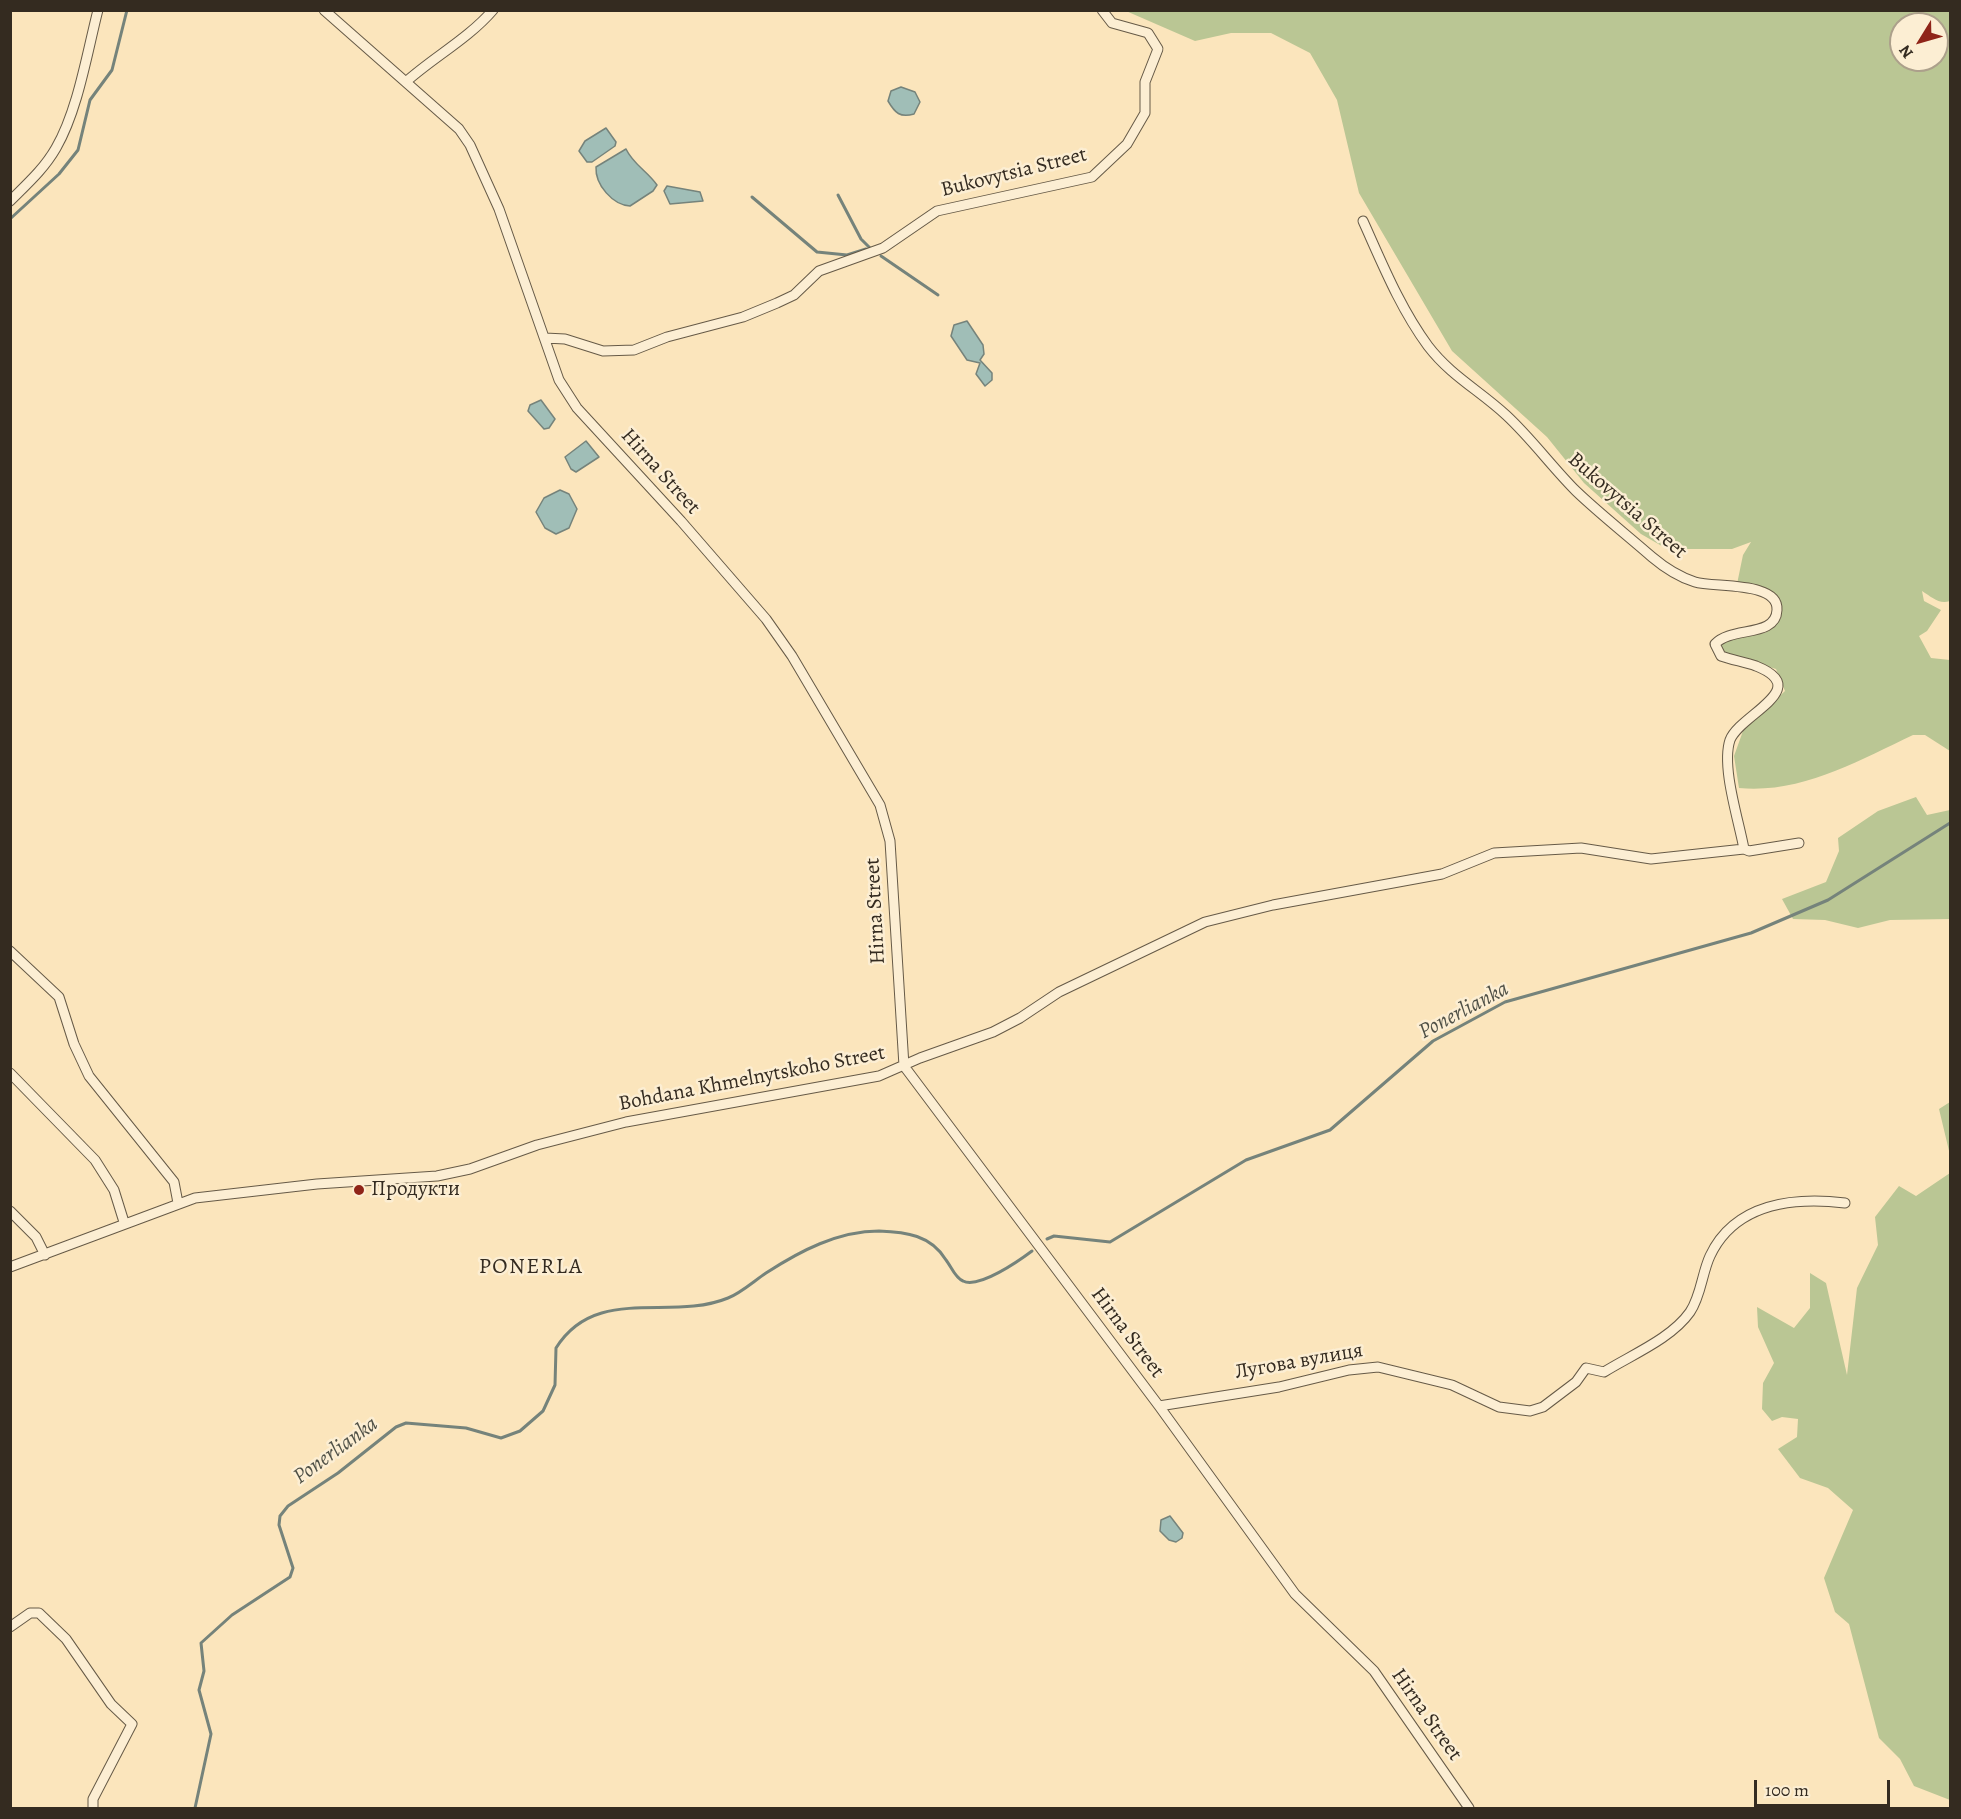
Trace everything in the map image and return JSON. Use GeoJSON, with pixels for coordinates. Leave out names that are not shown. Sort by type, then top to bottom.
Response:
{"type":"FeatureCollection","features":[{"type":"Feature","properties":{"kind":"street"},"geometry":{"type":"LineString","coordinates":[[10,201],[42,169],[57,147],[68,120],[98,10]]}},
{"type":"Feature","properties":{"kind":"street","name":"Hirna Street"},"geometry":{"type":"LineString","coordinates":[[324,10],[459,129],[470,146],[499,209],[559,380],[577,408],[681,521],[766,619],[792,657],[880,805],[890,841],[904,1066],[1159,1406],[1296,1594],[1380,1679],[1469,1809]]}},
{"type":"Feature","properties":{"kind":"street"},"geometry":{"type":"LineString","coordinates":[[407,81],[428,62],[483,22],[493,10]]}},
{"type":"Feature","properties":{"kind":"street","name":"Bukovytsia Street"},"geometry":{"type":"LineString","coordinates":[[545,338],[565,339],[603,351],[634,350],[667,337],[743,316],[777,303],[794,295],[819,271],[883,248],[937,211],[1092,177],[1127,144],[1145,113],[1145,82],[1158,48],[1148,33],[1112,23],[1102,10]]}},
{"type":"Feature","properties":{"kind":"street","name":"Bukovytsia Street"},"geometry":{"type":"LineString","coordinates":[[1363,221],[1396,292],[1434,353],[1459,380],[1496,406],[1515,423],[1577,492],[1675,574],[1715,586],[1764,591],[1774,598],[1778,608],[1776,618],[1768,626],[1759,630],[1731,632],[1715,644],[1721,656],[1756,666],[1772,675],[1778,682],[1778,690],[1774,698],[1740,724],[1731,739],[1727,758],[1744,849]]}},
{"type":"Feature","properties":{"kind":"street","name":"Bohdana Khmelnytskoho Street"},"geometry":{"type":"LineString","coordinates":[[10,1267],[124,1222],[195,1198],[317,1184],[436,1176],[470,1169],[537,1145],[626,1122],[879,1077],[920,1058],[993,1032],[1020,1018],[1059,992],[1205,922],[1273,905],[1442,874],[1494,853],[1581,848],[1651,859],[1744,849],[1749,851],[1799,843]]}},
{"type":"Feature","properties":{"kind":"street"},"geometry":{"type":"LineString","coordinates":[[10,951],[59,997],[74,1044],[89,1076],[174,1182],[178,1203]]}},
{"type":"Feature","properties":{"kind":"street"},"geometry":{"type":"LineString","coordinates":[[10,1073],[95,1160],[114,1190],[124,1222]]}},
{"type":"Feature","properties":{"kind":"street","name":"Лугова вулиця"},"geometry":{"type":"LineString","coordinates":[[1159,1406],[1279,1387],[1349,1370],[1378,1367],[1452,1385],[1507,1409],[1530,1411],[1543,1407],[1576,1382],[1586,1368],[1604,1372],[1678,1325],[1696,1300],[1711,1254],[1722,1236],[1754,1211],[1774,1204],[1797,1200],[1845,1203]]}},
{"type":"Feature","properties":{"kind":"street"},"geometry":{"type":"LineString","coordinates":[[10,1211],[36,1237],[45,1255]]}},
{"type":"Feature","properties":{"kind":"street"},"geometry":{"type":"LineString","coordinates":[[10,1627],[30,1613],[39,1612],[66,1639],[111,1704],[132,1724],[93,1799],[93,1809]]}},
{"type":"Feature","properties":{"kind":"green space"},"geometry":{"type":"Polygon","coordinates":[[[1126,11],[1950,11],[1950,601],[1939,601],[1922,591],[1924,601],[1941,610],[1927,631],[1919,636],[1931,658],[1950,660],[1950,751],[1925,735],[1913,735],[1850,765],[1807,781],[1762,789],[1739,788],[1734,756],[1743,731],[1785,691],[1776,669],[1727,654],[1721,648],[1723,640],[1734,634],[1765,633],[1781,618],[1780,602],[1766,589],[1737,584],[1743,555],[1751,542],[1732,549],[1667,549],[1641,534],[1584,483],[1547,437],[1452,351],[1359,193],[1337,100],[1310,53],[1271,33],[1231,33],[1195,41],[1126,11]]]}},
{"type":"Feature","properties":{"kind":"green space"},"geometry":{"type":"Polygon","coordinates":[[[1916,797],[1927,815],[1950,810],[1950,919],[1890,920],[1858,928],[1825,920],[1793,919],[1782,899],[1826,882],[1839,851],[1838,838],[1878,811],[1916,797]]]}},
{"type":"Feature","properties":{"kind":"green space"},"geometry":{"type":"Polygon","coordinates":[[[1950,1102],[1950,1155],[1939,1109],[1950,1102]]]}},
{"type":"Feature","properties":{"kind":"green space"},"geometry":{"type":"Polygon","coordinates":[[[1950,1173],[1950,1800],[1914,1786],[1900,1759],[1879,1738],[1849,1624],[1835,1612],[1824,1578],[1853,1510],[1828,1488],[1800,1478],[1778,1449],[1797,1437],[1798,1419],[1782,1417],[1772,1421],[1762,1409],[1763,1383],[1774,1363],[1758,1327],[1757,1307],[1794,1328],[1810,1308],[1810,1273],[1826,1283],[1847,1375],[1857,1288],[1878,1245],[1875,1217],[1899,1186],[1916,1196],[1950,1173]]]}},
{"type":"Feature","properties":{"kind":"water"},"geometry":{"type":"Polygon","coordinates":[[[901,87],[915,92],[920,102],[914,114],[898,114],[888,101],[891,91],[901,87]]]}},
{"type":"Feature","properties":{"kind":"water"},"geometry":{"type":"Polygon","coordinates":[[[606,128],[616,142],[615,146],[592,162],[587,162],[579,151],[585,141],[606,128]]]}},
{"type":"Feature","properties":{"kind":"water"},"geometry":{"type":"Polygon","coordinates":[[[626,149],[632,159],[657,185],[653,191],[630,206],[617,202],[606,193],[596,174],[596,167],[626,149]]]}},
{"type":"Feature","properties":{"kind":"water"},"geometry":{"type":"Polygon","coordinates":[[[667,186],[700,192],[703,201],[670,204],[664,191],[667,186]]]}},
{"type":"Feature","properties":{"kind":"water"},"geometry":{"type":"Polygon","coordinates":[[[967,321],[983,345],[984,354],[980,360],[992,373],[992,380],[985,386],[976,374],[980,363],[967,360],[951,336],[954,325],[967,321]]]}},
{"type":"Feature","properties":{"kind":"water"},"geometry":{"type":"Polygon","coordinates":[[[541,400],[555,419],[549,428],[544,429],[528,411],[530,405],[541,400]]]}},
{"type":"Feature","properties":{"kind":"water"},"geometry":{"type":"Polygon","coordinates":[[[586,441],[599,457],[576,472],[571,469],[565,457],[586,441]]]}},
{"type":"Feature","properties":{"kind":"water"},"geometry":{"type":"Polygon","coordinates":[[[560,490],[569,494],[577,509],[569,528],[556,534],[545,528],[536,512],[544,498],[560,490]]]}},
{"type":"Feature","properties":{"kind":"water"},"geometry":{"type":"Polygon","coordinates":[[[1170,1516],[1183,1533],[1182,1538],[1176,1542],[1169,1540],[1160,1531],[1161,1520],[1170,1516]]]}},
{"type":"Feature","properties":{"kind":"waterway"},"geometry":{"type":"LineString","coordinates":[[10,219],[59,174],[78,150],[90,100],[112,70],[127,10]]}},
{"type":"Feature","properties":{"kind":"waterway"},"geometry":{"type":"LineString","coordinates":[[838,195],[861,239],[870,248]]}},
{"type":"Feature","properties":{"kind":"waterway"},"geometry":{"type":"LineString","coordinates":[[752,197],[817,252],[847,255],[866,249]]}},
{"type":"Feature","properties":{"kind":"waterway"},"geometry":{"type":"LineString","coordinates":[[881,256],[938,295]]}},
{"type":"Feature","properties":{"kind":"waterway","name":"Ponerlianka"},"geometry":{"type":"LineString","coordinates":[[1047,1239],[1054,1236],[1110,1242],[1246,1160],[1330,1130],[1433,1041],[1505,1002],[1751,933],[1828,900],[1950,823]]}},
{"type":"Feature","properties":{"kind":"waterway","name":"Ponerlianka"},"geometry":{"type":"LineString","coordinates":[[195,1808],[211,1734],[199,1690],[204,1671],[201,1643],[232,1615],[290,1577],[293,1568],[279,1525],[280,1516],[288,1506],[338,1473],[396,1427],[406,1423],[466,1428],[501,1438],[520,1431],[543,1411],[555,1385],[556,1348],[572,1328],[592,1317],[613,1310],[682,1307],[728,1298],[792,1257],[834,1238],[879,1231],[917,1236],[940,1252],[955,1275],[963,1281],[970,1282],[989,1277],[1032,1251]]}},
{"type":"Feature","properties":{"kind":"place","name":"Продукти"},"geometry":{"type":"Point","coordinates":[359,1190]}},
{"type":"Feature","properties":{"kind":"district","name":"PONERLA"},"geometry":{"type":"Point","coordinates":[531,1268]}}]}
